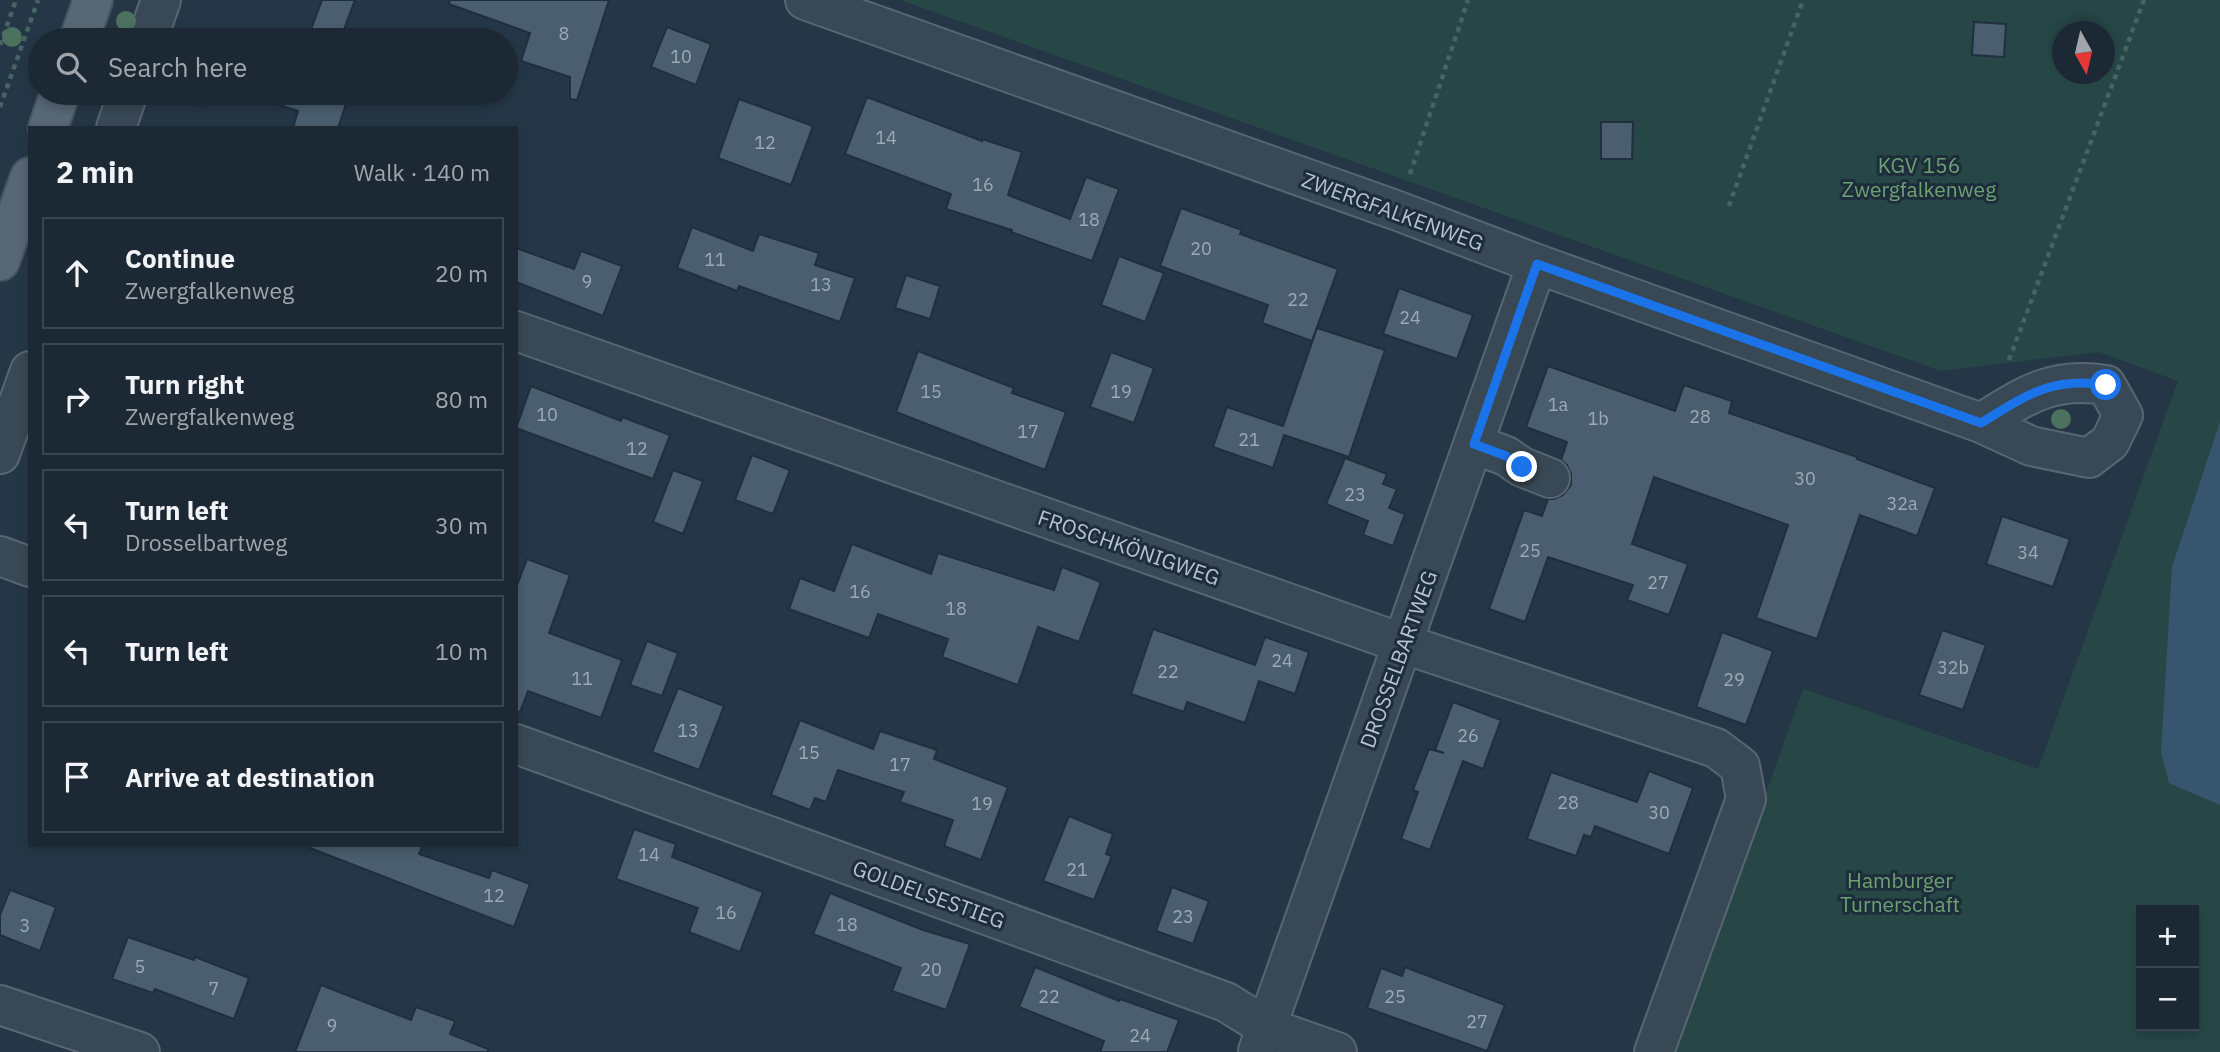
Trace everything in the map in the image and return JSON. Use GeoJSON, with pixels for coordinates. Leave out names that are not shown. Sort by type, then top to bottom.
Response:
{"type":"FeatureCollection","features":[{"type":"Feature","properties":{"kind":"main road"},"geometry":{"type":"LineString","coordinates":[[83,28],[93,0]]}},
{"type":"Feature","properties":{"kind":"main road"},"geometry":{"type":"LineString","coordinates":[[49,126],[56,105]]}},
{"type":"Feature","properties":{"kind":"main road"},"geometry":{"type":"LineString","coordinates":[[0,261],[28,183]]}},
{"type":"Feature","properties":{"kind":"street"},"geometry":{"type":"LineString","coordinates":[[151,28],[161,0]]}},
{"type":"Feature","properties":{"kind":"street","name":"ZWERGFALKENWEG"},"geometry":{"type":"LineString","coordinates":[[805,0],[1398,211],[1537,264],[1981,423]]}},
{"type":"Feature","properties":{"kind":"street"},"geometry":{"type":"LineString","coordinates":[[117,126],[124,105]]}},
{"type":"Feature","properties":{"kind":"street","name":"DROSSELBARTWEG"},"geometry":{"type":"LineString","coordinates":[[1261,1039],[1404,644],[1537,264]]}},
{"type":"Feature","properties":{"kind":"street","name":"FROSCHKÖNIGWEG"},"geometry":{"type":"LineString","coordinates":[[518,332],[1404,644],[1716,748],[1740,765],[1746,799],[1654,1052]]}},
{"type":"Feature","properties":{"kind":"street"},"geometry":{"type":"LineString","coordinates":[[0,454],[28,376]]}},
{"type":"Feature","properties":{"kind":"street"},"geometry":{"type":"LineString","coordinates":[[1474,444],[1506,456],[1522,467],[1550,478]]}},
{"type":"Feature","properties":{"kind":"street"},"geometry":{"type":"LineString","coordinates":[[0,556],[28,566]]}},
{"type":"Feature","properties":{"kind":"street","name":"GOLDELSESTIEG"},"geometry":{"type":"LineString","coordinates":[[518,745],[1226,1002],[1261,1039],[1338,1052]]}},
{"type":"Feature","properties":{"kind":"street"},"geometry":{"type":"LineString","coordinates":[[0,1005],[140,1052]]}},
{"type":"Feature","properties":{"kind":"path"},"geometry":{"type":"LineString","coordinates":[[0,45],[16,0]]}},
{"type":"Feature","properties":{"kind":"path"},"geometry":{"type":"LineString","coordinates":[[28,28],[38,0]]}},
{"type":"Feature","properties":{"kind":"path"},"geometry":{"type":"LineString","coordinates":[[1398,211],[1468,0]]}},
{"type":"Feature","properties":{"kind":"path"},"geometry":{"type":"LineString","coordinates":[[1729,206],[1802,0]]}},
{"type":"Feature","properties":{"kind":"path"},"geometry":{"type":"LineString","coordinates":[[2006,366],[2144,0]]}},
{"type":"Feature","properties":{"kind":"path"},"geometry":{"type":"LineString","coordinates":[[0,107],[28,28]]}},
{"type":"Feature","properties":{"kind":"green space","name":"KGV 156 Zwergfalkenweg"},"geometry":{"type":"Polygon","coordinates":[[[900,0],[2220,0],[2220,1052],[1674,1052],[1803,689],[2038,769],[2178,381],[2099,352],[1941,371],[900,0]]]}},
{"type":"Feature","properties":{"kind":"water"},"geometry":{"type":"Polygon","coordinates":[[[2220,422],[2220,805],[2169,783],[2161,752],[2172,567],[2220,422]]]}},
{"type":"Feature","properties":{"kind":"building"},"geometry":{"type":"Polygon","coordinates":[[[322,0],[355,0],[344,28],[312,28],[322,0]]]}},
{"type":"Feature","properties":{"kind":"building"},"geometry":{"type":"Polygon","coordinates":[[[450,0],[609,0],[577,100],[570,99],[570,77],[521,61],[530,33],[449,4],[450,0]]]}},
{"type":"Feature","properties":{"kind":"building"},"geometry":{"type":"Polygon","coordinates":[[[1974,22],[2006,24],[2004,57],[1972,55],[1974,22]]]}},
{"type":"Feature","properties":{"kind":"building"},"geometry":{"type":"Polygon","coordinates":[[[667,27],[711,44],[696,85],[651,67],[667,27]]]}},
{"type":"Feature","properties":{"kind":"building"},"geometry":{"type":"Polygon","coordinates":[[[867,97],[982,141],[1022,152],[1008,195],[1070,219],[1086,177],[1119,189],[1092,261],[1011,232],[1012,230],[946,209],[951,194],[845,154],[867,97]]]}},
{"type":"Feature","properties":{"kind":"building"},"geometry":{"type":"Polygon","coordinates":[[[739,99],[813,126],[791,185],[718,158],[739,99]]]}},
{"type":"Feature","properties":{"kind":"building"},"geometry":{"type":"Polygon","coordinates":[[[279,105],[346,105],[339,126],[294,126],[298,111],[279,105]]]}},
{"type":"Feature","properties":{"kind":"building"},"geometry":{"type":"Polygon","coordinates":[[[1601,122],[1633,122],[1632,159],[1601,159],[1601,122]]]}},
{"type":"Feature","properties":{"kind":"building"},"geometry":{"type":"Polygon","coordinates":[[[1181,208],[1242,230],[1240,234],[1338,269],[1312,341],[1262,323],[1268,305],[1160,266],[1181,208]]]}},
{"type":"Feature","properties":{"kind":"building"},"geometry":{"type":"Polygon","coordinates":[[[692,227],[753,251],[759,234],[819,253],[815,265],[855,278],[840,322],[739,286],[737,291],[677,268],[692,227]]]}},
{"type":"Feature","properties":{"kind":"building"},"geometry":{"type":"Polygon","coordinates":[[[518,249],[574,269],[581,251],[622,266],[603,316],[518,283],[518,249]]]}},
{"type":"Feature","properties":{"kind":"building"},"geometry":{"type":"Polygon","coordinates":[[[1119,256],[1164,273],[1145,322],[1101,305],[1119,256]]]}},
{"type":"Feature","properties":{"kind":"building"},"geometry":{"type":"Polygon","coordinates":[[[906,275],[940,286],[930,319],[895,308],[906,275]]]}},
{"type":"Feature","properties":{"kind":"building"},"geometry":{"type":"Polygon","coordinates":[[[1399,288],[1473,315],[1457,359],[1383,334],[1399,288]]]}},
{"type":"Feature","properties":{"kind":"building"},"geometry":{"type":"Polygon","coordinates":[[[1317,328],[1385,350],[1349,457],[1284,435],[1273,468],[1213,447],[1227,407],[1283,426],[1317,328]]]}},
{"type":"Feature","properties":{"kind":"building"},"geometry":{"type":"Polygon","coordinates":[[[918,351],[1014,388],[1012,393],[1066,412],[1045,470],[896,412],[918,351]]]}},
{"type":"Feature","properties":{"kind":"building"},"geometry":{"type":"Polygon","coordinates":[[[1111,352],[1154,368],[1134,423],[1090,407],[1111,352]]]}},
{"type":"Feature","properties":{"kind":"building"},"geometry":{"type":"Polygon","coordinates":[[[1548,366],[1675,411],[1684,385],[1732,401],[1729,413],[1857,457],[1935,488],[1917,536],[1860,515],[1817,639],[1756,618],[1788,525],[1654,477],[1632,544],[1688,564],[1669,615],[1627,600],[1633,585],[1548,557],[1525,622],[1489,609],[1524,510],[1542,516],[1548,499],[1563,495],[1571,485],[1571,474],[1561,460],[1567,442],[1526,427],[1548,366]]]}},
{"type":"Feature","properties":{"kind":"building"},"geometry":{"type":"Polygon","coordinates":[[[531,386],[621,421],[622,417],[670,435],[653,479],[518,429],[531,386]]]}},
{"type":"Feature","properties":{"kind":"building"},"geometry":{"type":"Polygon","coordinates":[[[752,455],[790,470],[773,514],[735,500],[752,455]]]}},
{"type":"Feature","properties":{"kind":"building"},"geometry":{"type":"Polygon","coordinates":[[[1345,458],[1387,474],[1383,484],[1397,489],[1389,508],[1405,514],[1393,546],[1363,535],[1368,521],[1326,504],[1345,458]]]}},
{"type":"Feature","properties":{"kind":"building"},"geometry":{"type":"Polygon","coordinates":[[[673,470],[703,481],[683,534],[653,522],[673,470]]]}},
{"type":"Feature","properties":{"kind":"building"},"geometry":{"type":"Polygon","coordinates":[[[2002,516],[2070,539],[2053,587],[1986,564],[2002,516]]]}},
{"type":"Feature","properties":{"kind":"building"},"geometry":{"type":"Polygon","coordinates":[[[852,544],[931,574],[938,553],[1054,590],[1062,567],[1101,582],[1079,642],[1038,627],[1018,685],[942,657],[948,639],[878,614],[869,638],[789,609],[800,578],[834,591],[852,544]]]}},
{"type":"Feature","properties":{"kind":"building"},"geometry":{"type":"Polygon","coordinates":[[[527,559],[570,575],[549,633],[622,660],[601,718],[528,691],[518,712],[518,583],[527,559]]]}},
{"type":"Feature","properties":{"kind":"building"},"geometry":{"type":"Polygon","coordinates":[[[1153,629],[1255,665],[1265,637],[1309,652],[1295,694],[1259,681],[1245,723],[1187,702],[1184,712],[1131,694],[1153,629]]]}},
{"type":"Feature","properties":{"kind":"building"},"geometry":{"type":"Polygon","coordinates":[[[1942,630],[1986,645],[1963,710],[1919,695],[1942,630]]]}},
{"type":"Feature","properties":{"kind":"building"},"geometry":{"type":"Polygon","coordinates":[[[1722,632],[1773,651],[1746,725],[1696,707],[1722,632]]]}},
{"type":"Feature","properties":{"kind":"building"},"geometry":{"type":"Polygon","coordinates":[[[647,641],[678,653],[662,696],[630,685],[647,641]]]}},
{"type":"Feature","properties":{"kind":"building"},"geometry":{"type":"Polygon","coordinates":[[[678,688],[724,706],[699,770],[652,752],[678,688]]]}},
{"type":"Feature","properties":{"kind":"building"},"geometry":{"type":"Polygon","coordinates":[[[1453,702],[1501,720],[1483,769],[1463,761],[1430,850],[1401,839],[1418,792],[1413,790],[1429,749],[1444,753],[1435,750],[1453,702]]]}},
{"type":"Feature","properties":{"kind":"building"},"geometry":{"type":"Polygon","coordinates":[[[800,720],[873,749],[880,731],[937,750],[934,759],[1008,787],[981,860],[944,846],[953,820],[900,802],[904,792],[838,770],[826,802],[815,798],[810,810],[771,795],[800,720]]]}},
{"type":"Feature","properties":{"kind":"building"},"geometry":{"type":"Polygon","coordinates":[[[1649,771],[1693,788],[1669,854],[1595,826],[1591,837],[1584,835],[1576,856],[1527,839],[1551,772],[1637,802],[1649,771]]]}},
{"type":"Feature","properties":{"kind":"building"},"geometry":{"type":"Polygon","coordinates":[[[1069,816],[1113,834],[1106,854],[1112,856],[1094,900],[1043,881],[1069,816]]]}},
{"type":"Feature","properties":{"kind":"building"},"geometry":{"type":"Polygon","coordinates":[[[634,829],[676,844],[672,857],[763,892],[740,952],[689,932],[698,908],[616,879],[634,829]]]}},
{"type":"Feature","properties":{"kind":"building"},"geometry":{"type":"Polygon","coordinates":[[[422,847],[419,854],[489,878],[492,870],[530,884],[514,927],[310,848],[422,847]]]}},
{"type":"Feature","properties":{"kind":"building"},"geometry":{"type":"Polygon","coordinates":[[[1172,887],[1209,901],[1193,944],[1156,931],[1172,887]]]}},
{"type":"Feature","properties":{"kind":"building"},"geometry":{"type":"Polygon","coordinates":[[[10,890],[56,907],[40,951],[0,935],[0,915],[10,890]]]}},
{"type":"Feature","properties":{"kind":"building"},"geometry":{"type":"Polygon","coordinates":[[[830,893],[923,930],[970,944],[946,1010],[892,991],[901,968],[813,934],[830,893]]]}},
{"type":"Feature","properties":{"kind":"building"},"geometry":{"type":"Polygon","coordinates":[[[128,937],[194,960],[195,957],[249,978],[234,1019],[155,989],[153,993],[112,979],[128,937]]]}},
{"type":"Feature","properties":{"kind":"building"},"geometry":{"type":"Polygon","coordinates":[[[1035,967],[1119,1001],[1120,999],[1179,1020],[1167,1052],[1100,1052],[1104,1041],[1019,1007],[1035,967]]]}},
{"type":"Feature","properties":{"kind":"building"},"geometry":{"type":"Polygon","coordinates":[[[1405,967],[1505,1005],[1487,1051],[1367,1008],[1381,968],[1402,976],[1405,967]]]}},
{"type":"Feature","properties":{"kind":"building"},"geometry":{"type":"Polygon","coordinates":[[[321,985],[411,1020],[416,1007],[455,1021],[450,1034],[488,1049],[488,1052],[295,1052],[321,985]]]}},
{"type":"Feature","properties":{"kind":"route"},"geometry":{"type":"LineString","coordinates":[[1522,467],[1506,456],[1474,444],[1537,264],[1981,423],[2032,392],[2081,381],[2106,385]]}},
{"type":"Feature","properties":{"kind":"park label","name":"Hamburger Turnerschaft"},"geometry":{"type":"Point","coordinates":[1900,892]}}]}
